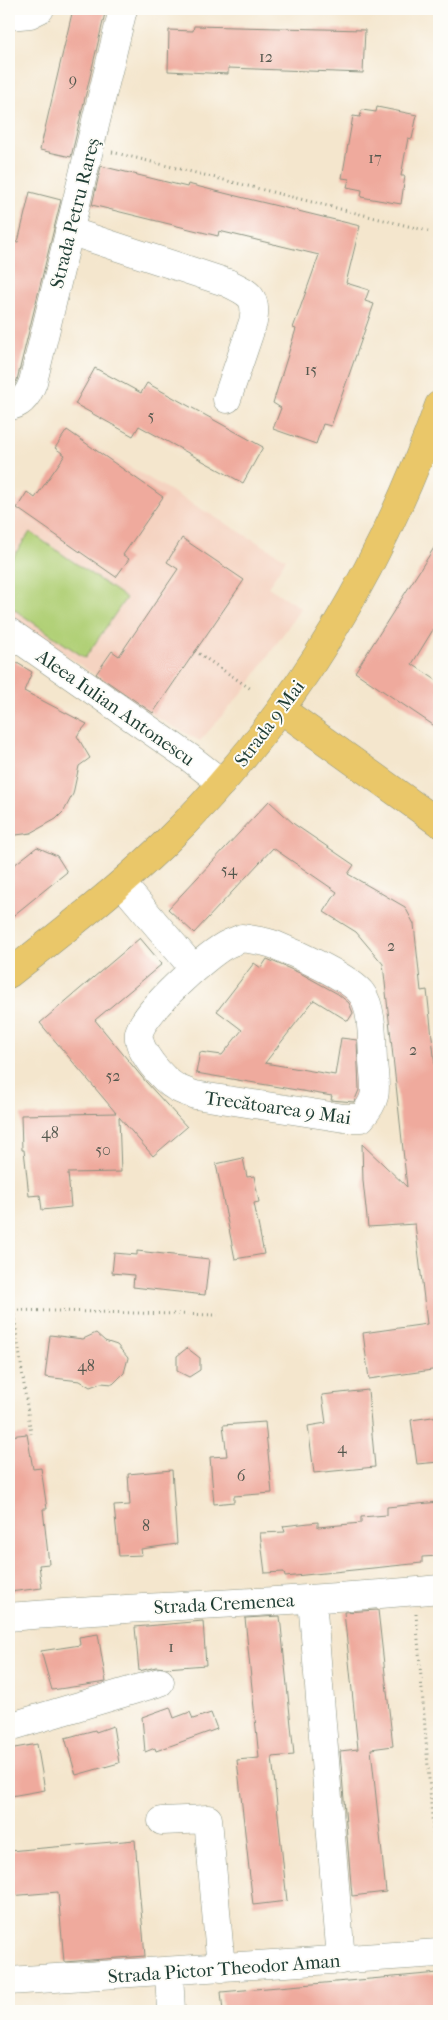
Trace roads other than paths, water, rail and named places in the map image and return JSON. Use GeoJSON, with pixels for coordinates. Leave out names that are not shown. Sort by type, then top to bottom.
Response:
{"type":"FeatureCollection","features":[{"type":"Feature","properties":{"kind":"main road","name":"Strada 9 Mai"},"geometry":{"type":"LineString","coordinates":[[9,974],[122,884],[162,846],[222,783],[282,710],[327,641],[372,562],[405,494],[439,406]]}},
{"type":"Feature","properties":{"kind":"main road"},"geometry":{"type":"LineString","coordinates":[[282,710],[439,823]]}},
{"type":"Feature","properties":{"kind":"street"},"geometry":{"type":"LineString","coordinates":[[9,16],[30,14],[40,9]]}},
{"type":"Feature","properties":{"kind":"street","name":"Strada Petru Rareș"},"geometry":{"type":"LineString","coordinates":[[9,406],[15,406],[29,393],[33,382],[123,9]]}},
{"type":"Feature","properties":{"kind":"street"},"geometry":{"type":"LineString","coordinates":[[70,231],[228,283],[244,290],[254,300],[253,322],[227,399]]}},
{"type":"Feature","properties":{"kind":"street","name":"Aleea Iulian Antonescu"},"geometry":{"type":"LineString","coordinates":[[9,632],[190,758],[222,783]]}},
{"type":"Feature","properties":{"kind":"street"},"geometry":{"type":"LineString","coordinates":[[122,884],[194,970]]}},
{"type":"Feature","properties":{"kind":"street","name":"Trecătoarea 9 Mai"},"geometry":{"type":"LineString","coordinates":[[242,938],[274,945],[348,980],[363,994],[368,1010],[375,1096],[371,1106],[361,1118],[344,1118],[195,1095],[176,1088],[161,1074],[141,1048],[139,1034],[144,1020],[194,970],[224,946],[242,938]]}},
{"type":"Feature","properties":{"kind":"street","name":"Strada Cremenea"},"geometry":{"type":"LineString","coordinates":[[9,1617],[180,1605],[312,1599],[426,1590]]}},
{"type":"Feature","properties":{"kind":"street"},"geometry":{"type":"LineString","coordinates":[[312,1599],[342,1960]]}},
{"type":"Feature","properties":{"kind":"street"},"geometry":{"type":"LineString","coordinates":[[9,1727],[160,1682]]}},
{"type":"Feature","properties":{"kind":"street"},"geometry":{"type":"LineString","coordinates":[[162,1821],[208,1819],[221,1968]]}},
{"type":"Feature","properties":{"kind":"street","name":"Strada Pictor Theodor Aman"},"geometry":{"type":"LineString","coordinates":[[9,1982],[439,1953]]}},
{"type":"Feature","properties":{"kind":"street"},"geometry":{"type":"LineString","coordinates":[[169,1972],[171,2011]]}}]}
